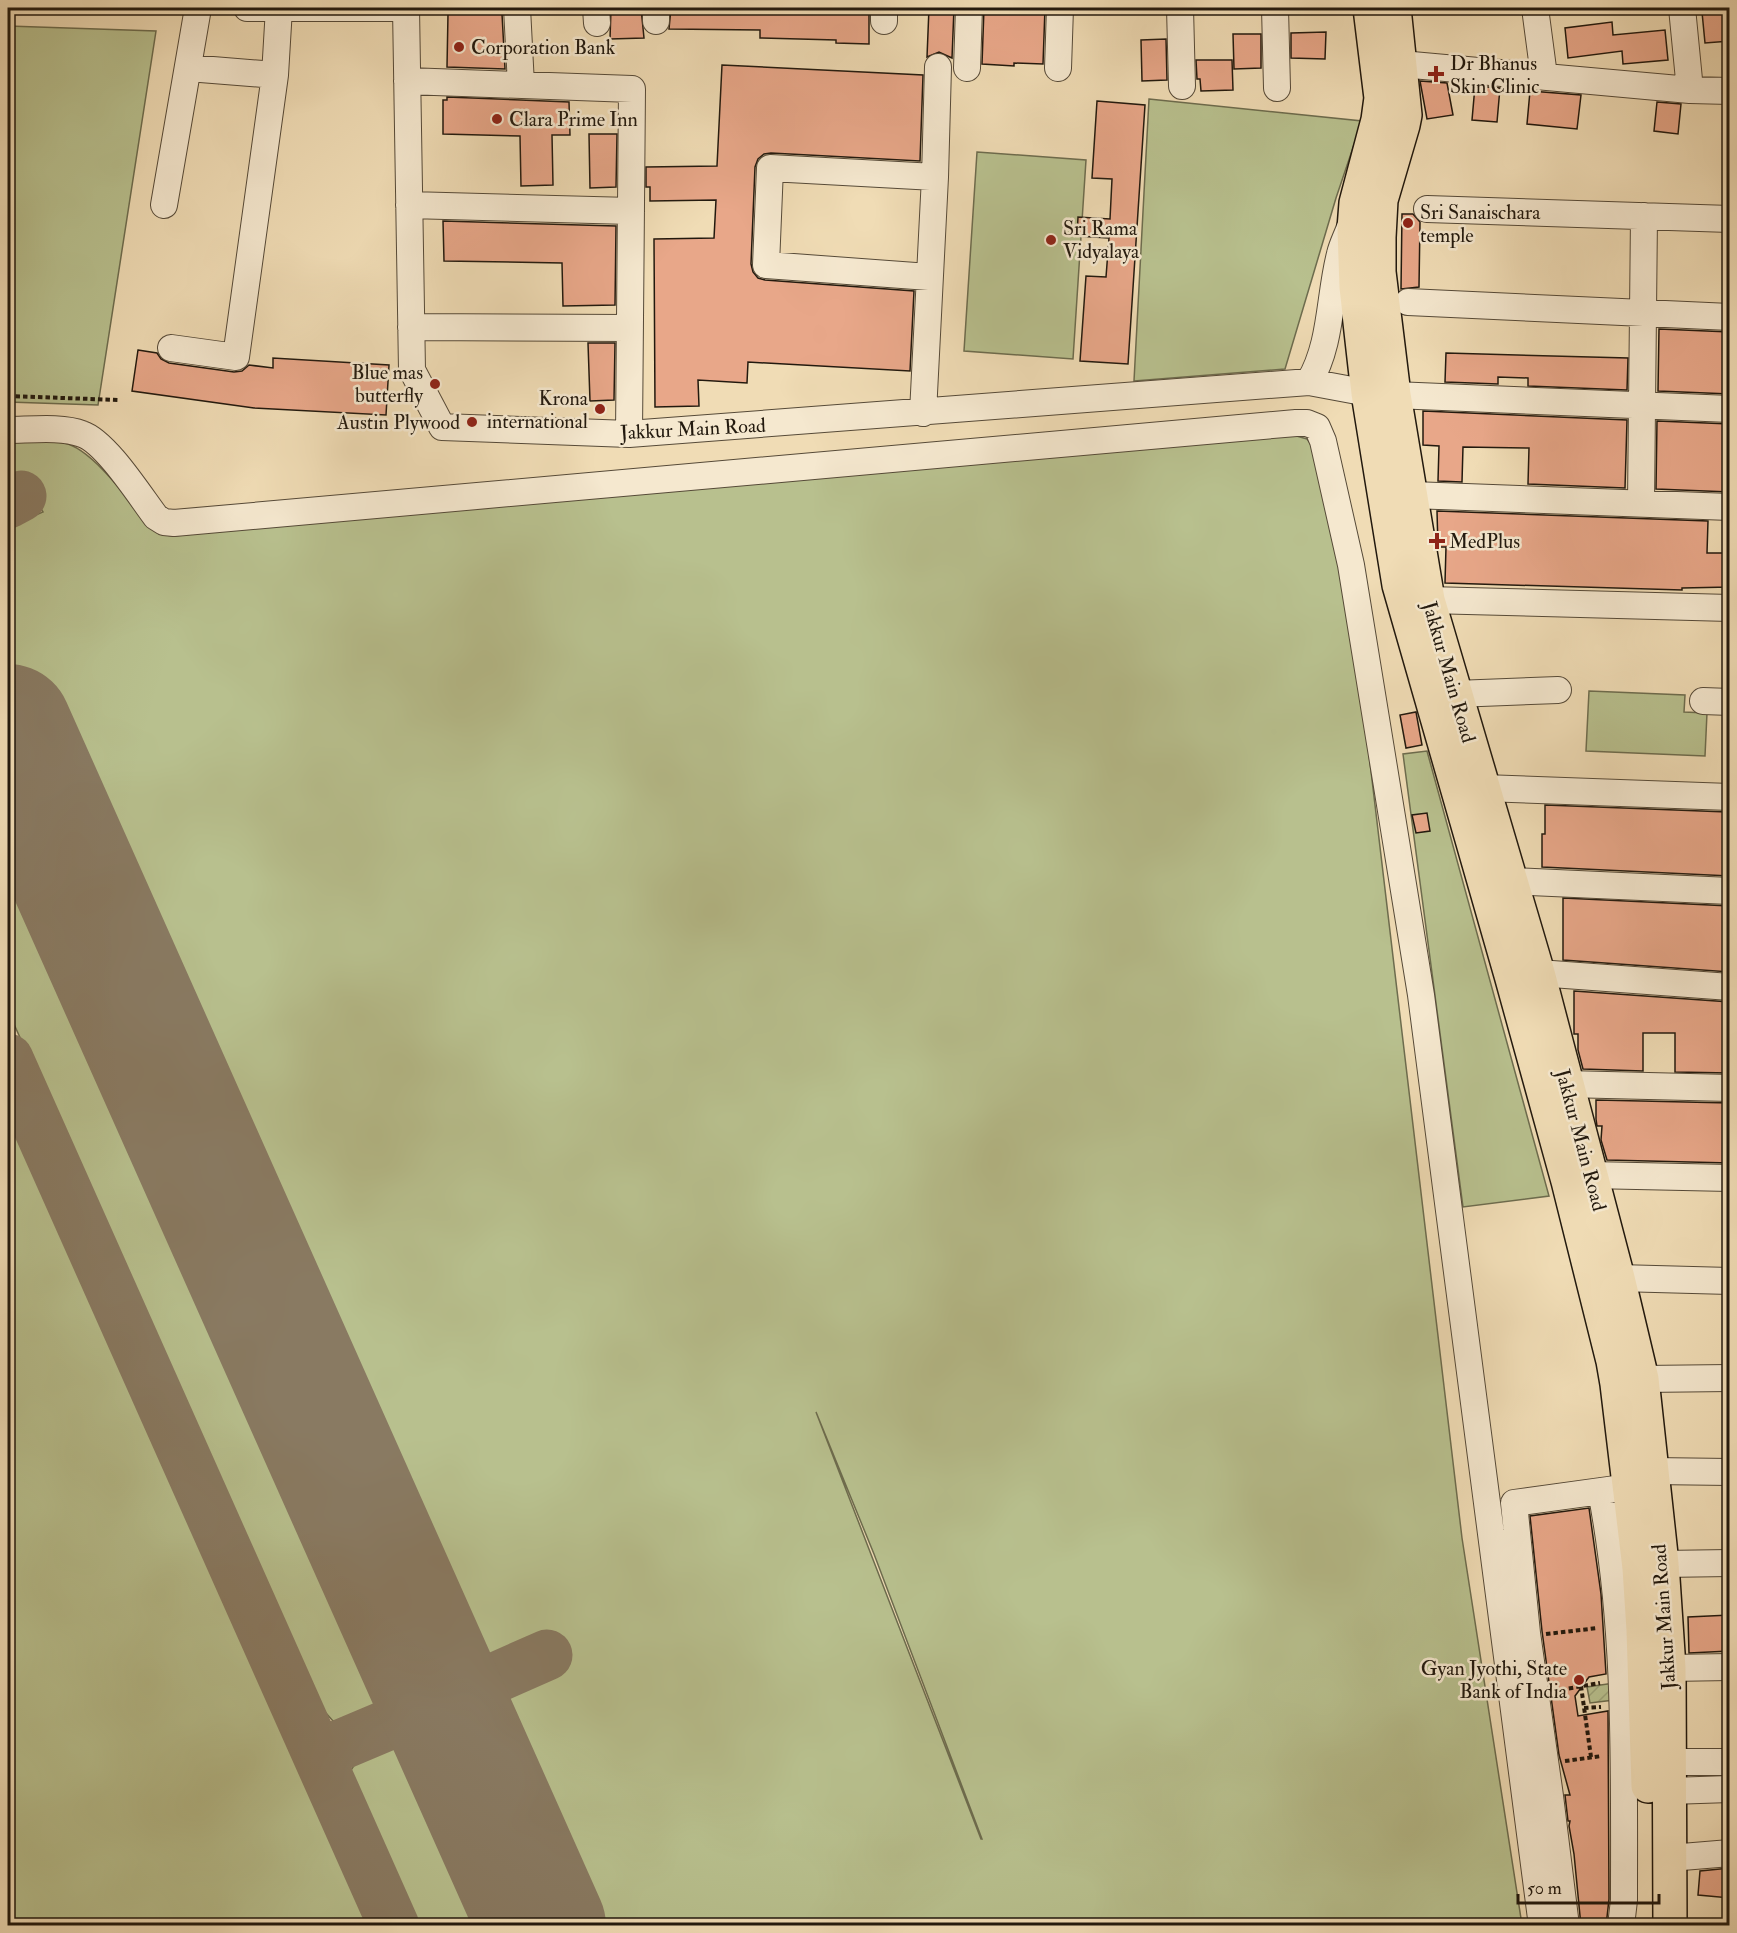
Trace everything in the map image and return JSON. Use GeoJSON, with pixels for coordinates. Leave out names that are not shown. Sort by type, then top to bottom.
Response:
{"type":"FeatureCollection","features":[{"type":"Feature","properties":{"kind":"main road"},"geometry":{"type":"LineString","coordinates":[[1370,8],[1381,98],[1378,120],[1355,216],[1356,287],[1381,394]]}},
{"type":"Feature","properties":{"kind":"main road"},"geometry":{"type":"LineString","coordinates":[[1381,394],[1383,308],[1378,237],[1381,200],[1405,115],[1394,8]]}},
{"type":"Feature","properties":{"kind":"main road","name":"Jakkur Main Road"},"geometry":{"type":"LineString","coordinates":[[1381,394],[1412,495],[1428,600],[1538,973],[1566,1084],[1579,1178],[1613,1361],[1663,1782],[1670,1858],[1670,1926]]}},
{"type":"Feature","properties":{"kind":"main road","name":"Jakkur Main Road"},"geometry":{"type":"LineString","coordinates":[[1381,394],[1399,585],[1511,975],[1579,1178],[1618,1278],[1642,1379],[1628,1483],[1662,1564],[1669,1668],[1663,1782],[1647,1926]]}},
{"type":"Feature","properties":{"kind":"street"},"geometry":{"type":"LineString","coordinates":[[164,205],[198,8]]}},
{"type":"Feature","properties":{"kind":"street"},"geometry":{"type":"LineString","coordinates":[[247,8],[406,8]]}},
{"type":"Feature","properties":{"kind":"street"},"geometry":{"type":"LineString","coordinates":[[171,348],[236,357],[275,75],[279,8]]}},
{"type":"Feature","properties":{"kind":"street","name":"Jakkur Main Road"},"geometry":{"type":"LineString","coordinates":[[406,8],[412,370],[442,427],[629,434],[1309,382],[1381,394]]}},
{"type":"Feature","properties":{"kind":"street"},"geometry":{"type":"LineString","coordinates":[[517,8],[520,85]]}},
{"type":"Feature","properties":{"kind":"street"},"geometry":{"type":"LineString","coordinates":[[967,68],[969,8]]}},
{"type":"Feature","properties":{"kind":"street"},"geometry":{"type":"LineString","coordinates":[[1058,68],[1060,8]]}},
{"type":"Feature","properties":{"kind":"street"},"geometry":{"type":"LineString","coordinates":[[1180,8],[1182,86]]}},
{"type":"Feature","properties":{"kind":"street"},"geometry":{"type":"LineString","coordinates":[[1275,8],[1277,88]]}},
{"type":"Feature","properties":{"kind":"street"},"geometry":{"type":"LineString","coordinates":[[1535,8],[1544,76]]}},
{"type":"Feature","properties":{"kind":"street"},"geometry":{"type":"LineString","coordinates":[[1682,8],[1690,90]]}},
{"type":"Feature","properties":{"kind":"street"},"geometry":{"type":"LineString","coordinates":[[1401,64],[1690,90],[1730,91]]}},
{"type":"Feature","properties":{"kind":"street"},"geometry":{"type":"LineString","coordinates":[[923,413],[938,67]]}},
{"type":"Feature","properties":{"kind":"street"},"geometry":{"type":"LineString","coordinates":[[188,68],[275,75]]}},
{"type":"Feature","properties":{"kind":"street"},"geometry":{"type":"LineString","coordinates":[[407,81],[632,89],[629,434]]}},
{"type":"Feature","properties":{"kind":"street"},"geometry":{"type":"LineString","coordinates":[[929,277],[766,265],[770,168],[935,177]]}},
{"type":"Feature","properties":{"kind":"street"},"geometry":{"type":"LineString","coordinates":[[409,205],[631,211]]}},
{"type":"Feature","properties":{"kind":"street"},"geometry":{"type":"LineString","coordinates":[[1427,210],[1730,219]]}},
{"type":"Feature","properties":{"kind":"street"},"geometry":{"type":"LineString","coordinates":[[1309,382],[1317,369],[1323,351],[1340,252],[1355,216]]}},
{"type":"Feature","properties":{"kind":"street"},"geometry":{"type":"LineString","coordinates":[[1641,503],[1644,216]]}},
{"type":"Feature","properties":{"kind":"street"},"geometry":{"type":"LineString","coordinates":[[1408,302],[1730,317]]}},
{"type":"Feature","properties":{"kind":"street"},"geometry":{"type":"LineString","coordinates":[[411,327],[630,328]]}},
{"type":"Feature","properties":{"kind":"street"},"geometry":{"type":"LineString","coordinates":[[1381,394],[1730,409]]}},
{"type":"Feature","properties":{"kind":"street"},"geometry":{"type":"LineString","coordinates":[[8,430],[72,431],[84,434],[104,450],[156,517],[164,522],[174,523],[1296,423],[1307,423],[1317,427],[1323,441],[1352,565],[1421,995],[1542,1926]]}},
{"type":"Feature","properties":{"kind":"street"},"geometry":{"type":"LineString","coordinates":[[1412,495],[1730,507]]}},
{"type":"Feature","properties":{"kind":"street"},"geometry":{"type":"LineString","coordinates":[[1428,600],[1730,608]]}},
{"type":"Feature","properties":{"kind":"street"},"geometry":{"type":"LineString","coordinates":[[1455,694],[1558,690]]}},
{"type":"Feature","properties":{"kind":"street"},"geometry":{"type":"LineString","coordinates":[[1703,701],[1730,702]]}},
{"type":"Feature","properties":{"kind":"street"},"geometry":{"type":"LineString","coordinates":[[1483,788],[1730,797]]}},
{"type":"Feature","properties":{"kind":"street"},"geometry":{"type":"LineString","coordinates":[[1510,881],[1730,891]]}},
{"type":"Feature","properties":{"kind":"street"},"geometry":{"type":"LineString","coordinates":[[1538,973],[1730,987]]}},
{"type":"Feature","properties":{"kind":"street"},"geometry":{"type":"LineString","coordinates":[[1566,1084],[1730,1088]]}},
{"type":"Feature","properties":{"kind":"street"},"geometry":{"type":"LineString","coordinates":[[1579,1178],[1730,1178]]}},
{"type":"Feature","properties":{"kind":"street"},"geometry":{"type":"LineString","coordinates":[[1618,1278],[1730,1281]]}},
{"type":"Feature","properties":{"kind":"street"},"geometry":{"type":"LineString","coordinates":[[1642,1379],[1730,1378]]}},
{"type":"Feature","properties":{"kind":"street"},"geometry":{"type":"LineString","coordinates":[[1566,1926],[1527,1636],[1514,1503],[1628,1483],[1730,1472]]}},
{"type":"Feature","properties":{"kind":"street"},"geometry":{"type":"LineString","coordinates":[[1621,1926],[1624,1900],[1624,1752],[1619,1626],[1611,1545],[1628,1483]]}},
{"type":"Feature","properties":{"kind":"street"},"geometry":{"type":"LineString","coordinates":[[1662,1564],[1730,1563]]}},
{"type":"Feature","properties":{"kind":"street"},"geometry":{"type":"LineString","coordinates":[[1669,1668],[1730,1667]]}},
{"type":"Feature","properties":{"kind":"street"},"geometry":{"type":"LineString","coordinates":[[1663,1782],[1730,1762]]}},
{"type":"Feature","properties":{"kind":"street"},"geometry":{"type":"LineString","coordinates":[[1663,1782],[1730,1789]]}},
{"type":"Feature","properties":{"kind":"street"},"geometry":{"type":"LineString","coordinates":[[1670,1858],[1730,1853]]}},
{"type":"Feature","properties":{"kind":"path"},"geometry":{"type":"LineString","coordinates":[[8,396],[119,400]]}},
{"type":"Feature","properties":{"kind":"path"},"geometry":{"type":"LineString","coordinates":[[1527,1636],[1619,1626]]}},
{"type":"Feature","properties":{"kind":"path"},"geometry":{"type":"LineString","coordinates":[[1536,1694],[1622,1679]]}},
{"type":"Feature","properties":{"kind":"path"},"geometry":{"type":"LineString","coordinates":[[1581,1686],[1591,1757]]}},
{"type":"Feature","properties":{"kind":"path"},"geometry":{"type":"LineString","coordinates":[[1546,1764],[1624,1752]]}},
{"type":"Feature","properties":{"kind":"green space"},"geometry":{"type":"Polygon","coordinates":[[[8,26],[156,31],[98,405],[8,402],[8,26]]]}},
{"type":"Feature","properties":{"kind":"green space"},"geometry":{"type":"Polygon","coordinates":[[[1149,99],[1362,121],[1336,198],[1285,369],[1134,381],[1149,99]]]}},
{"type":"Feature","properties":{"kind":"green space"},"geometry":{"type":"Polygon","coordinates":[[[977,152],[1086,160],[1073,359],[964,351],[977,152]]]}},
{"type":"Feature","properties":{"kind":"green space"},"geometry":{"type":"Polygon","coordinates":[[[1293,435],[1307,439],[1316,451],[1354,628],[1462,1538],[1522,1925],[573,1925],[482,1718],[485,1707],[491,1703],[557,1673],[541,1635],[473,1663],[461,1662],[453,1655],[8,662],[8,527],[43,512],[19,475],[8,480],[8,442],[57,442],[75,447],[99,465],[150,526],[159,534],[173,536],[808,473],[1293,435]],[[816,1412],[982,1839],[874,1554],[816,1412]]]}},
{"type":"Feature","properties":{"kind":"green space"},"geometry":{"type":"Polygon","coordinates":[[[1589,691],[1685,695],[1684,712],[1707,713],[1705,756],[1586,751],[1589,691]]]}},
{"type":"Feature","properties":{"kind":"green space"},"geometry":{"type":"Polygon","coordinates":[[[1427,751],[1549,1196],[1463,1207],[1403,754],[1427,751]]]}},
{"type":"Feature","properties":{"kind":"green space"},"geometry":{"type":"Polygon","coordinates":[[[8,807],[398,1680],[398,1690],[392,1698],[345,1720],[333,1721],[325,1712],[8,1011],[8,807]]]}},
{"type":"Feature","properties":{"kind":"green space"},"geometry":{"type":"Polygon","coordinates":[[[8,1115],[321,1814],[370,1925],[8,1925],[8,1115]]]}},
{"type":"Feature","properties":{"kind":"green space"},"geometry":{"type":"Polygon","coordinates":[[[1614,1683],[1614,1700],[1590,1703],[1587,1687],[1614,1683]]]}},
{"type":"Feature","properties":{"kind":"green space"},"geometry":{"type":"Polygon","coordinates":[[[421,1738],[428,1743],[509,1925],[416,1925],[354,1784],[351,1770],[357,1761],[412,1739],[421,1738]]]}},
{"type":"Feature","properties":{"kind":"building"},"geometry":{"type":"Polygon","coordinates":[[[611,8],[641,8],[644,38],[610,39],[611,8]]]}},
{"type":"Feature","properties":{"kind":"building"},"geometry":{"type":"Polygon","coordinates":[[[671,8],[869,8],[869,44],[836,43],[836,40],[760,38],[760,30],[669,29],[671,8]]]}},
{"type":"Feature","properties":{"kind":"building"},"geometry":{"type":"Polygon","coordinates":[[[929,8],[954,8],[952,58],[939,52],[927,57],[929,8]]]}},
{"type":"Feature","properties":{"kind":"building"},"geometry":{"type":"Polygon","coordinates":[[[984,8],[1045,8],[1043,64],[1014,63],[1014,66],[982,64],[984,8]]]}},
{"type":"Feature","properties":{"kind":"building"},"geometry":{"type":"Polygon","coordinates":[[[1730,10],[1730,41],[1705,43],[1702,12],[1730,10]]]}},
{"type":"Feature","properties":{"kind":"building"},"geometry":{"type":"Polygon","coordinates":[[[448,14],[502,14],[505,69],[447,67],[448,14]]]}},
{"type":"Feature","properties":{"kind":"building"},"geometry":{"type":"Polygon","coordinates":[[[1612,22],[1613,35],[1665,30],[1668,60],[1623,64],[1622,51],[1568,58],[1565,28],[1612,22]]]}},
{"type":"Feature","properties":{"kind":"building"},"geometry":{"type":"Polygon","coordinates":[[[1326,32],[1325,59],[1291,58],[1291,33],[1326,32]]]}},
{"type":"Feature","properties":{"kind":"building"},"geometry":{"type":"Polygon","coordinates":[[[1233,34],[1261,34],[1261,68],[1234,69],[1233,34]]]}},
{"type":"Feature","properties":{"kind":"building"},"geometry":{"type":"Polygon","coordinates":[[[1166,39],[1167,80],[1142,81],[1141,40],[1166,39]]]}},
{"type":"Feature","properties":{"kind":"building"},"geometry":{"type":"Polygon","coordinates":[[[1196,60],[1232,60],[1233,90],[1201,91],[1200,79],[1197,79],[1196,60]]]}},
{"type":"Feature","properties":{"kind":"building"},"geometry":{"type":"Polygon","coordinates":[[[722,65],[923,75],[920,161],[771,153],[764,154],[758,159],[755,167],[751,264],[753,272],[758,278],[765,280],[914,291],[910,371],[748,362],[747,383],[698,380],[699,406],[655,407],[654,239],[714,238],[716,200],[650,201],[650,187],[646,187],[646,167],[717,166],[722,65]]]}},
{"type":"Feature","properties":{"kind":"building"},"geometry":{"type":"Polygon","coordinates":[[[1420,81],[1447,83],[1453,115],[1427,119],[1420,81]]]}},
{"type":"Feature","properties":{"kind":"building"},"geometry":{"type":"Polygon","coordinates":[[[1475,86],[1500,88],[1497,122],[1472,120],[1475,86]]]}},
{"type":"Feature","properties":{"kind":"building"},"geometry":{"type":"Polygon","coordinates":[[[1530,91],[1581,95],[1577,129],[1527,124],[1530,91]]]}},
{"type":"Feature","properties":{"kind":"building"},"geometry":{"type":"Polygon","coordinates":[[[447,97],[569,102],[570,135],[552,135],[553,185],[521,186],[520,136],[443,134],[443,100],[447,100],[447,97]]]}},
{"type":"Feature","properties":{"kind":"building"},"geometry":{"type":"Polygon","coordinates":[[[1097,101],[1145,105],[1128,364],[1080,361],[1086,276],[1106,277],[1109,238],[1077,236],[1078,217],[1110,219],[1112,179],[1092,178],[1097,101]]]}},
{"type":"Feature","properties":{"kind":"building"},"geometry":{"type":"Polygon","coordinates":[[[1657,102],[1681,104],[1678,134],[1654,131],[1657,102]]]}},
{"type":"Feature","properties":{"kind":"building"},"geometry":{"type":"Polygon","coordinates":[[[589,134],[617,134],[616,187],[590,188],[589,134]]]}},
{"type":"Feature","properties":{"kind":"building"},"geometry":{"type":"Polygon","coordinates":[[[1402,214],[1413,214],[1420,222],[1419,287],[1401,289],[1402,214]]]}},
{"type":"Feature","properties":{"kind":"building"},"geometry":{"type":"Polygon","coordinates":[[[443,221],[616,226],[615,305],[563,306],[562,263],[444,261],[443,221]]]}},
{"type":"Feature","properties":{"kind":"building"},"geometry":{"type":"Polygon","coordinates":[[[1659,329],[1730,332],[1730,394],[1658,391],[1659,329]]]}},
{"type":"Feature","properties":{"kind":"building"},"geometry":{"type":"Polygon","coordinates":[[[588,343],[615,343],[614,400],[590,401],[588,343]]]}},
{"type":"Feature","properties":{"kind":"building"},"geometry":{"type":"Polygon","coordinates":[[[138,350],[157,353],[161,359],[169,363],[234,372],[242,371],[249,365],[273,368],[273,358],[389,365],[386,415],[254,408],[132,391],[138,350]]]}},
{"type":"Feature","properties":{"kind":"building"},"geometry":{"type":"Polygon","coordinates":[[[1446,353],[1628,358],[1627,390],[1528,386],[1528,378],[1498,377],[1498,384],[1445,382],[1446,353]]]}},
{"type":"Feature","properties":{"kind":"building"},"geometry":{"type":"Polygon","coordinates":[[[1423,411],[1627,420],[1625,488],[1528,484],[1529,448],[1463,447],[1462,482],[1438,481],[1439,446],[1423,445],[1423,411]]]}},
{"type":"Feature","properties":{"kind":"building"},"geometry":{"type":"Polygon","coordinates":[[[1657,421],[1730,424],[1730,492],[1656,489],[1657,421]]]}},
{"type":"Feature","properties":{"kind":"building"},"geometry":{"type":"Polygon","coordinates":[[[1437,511],[1708,521],[1707,553],[1730,553],[1730,587],[1682,588],[1682,590],[1445,583],[1446,547],[1438,547],[1437,511]]]}},
{"type":"Feature","properties":{"kind":"building"},"geometry":{"type":"Polygon","coordinates":[[[1416,712],[1422,745],[1406,748],[1400,715],[1416,712]]]}},
{"type":"Feature","properties":{"kind":"building"},"geometry":{"type":"Polygon","coordinates":[[[1545,805],[1727,812],[1730,876],[1542,867],[1545,805]]]}},
{"type":"Feature","properties":{"kind":"building"},"geometry":{"type":"Polygon","coordinates":[[[1427,813],[1430,831],[1416,833],[1412,815],[1427,813]]]}},
{"type":"Feature","properties":{"kind":"building"},"geometry":{"type":"Polygon","coordinates":[[[1563,898],[1730,906],[1730,972],[1563,960],[1563,898]]]}},
{"type":"Feature","properties":{"kind":"building"},"geometry":{"type":"Polygon","coordinates":[[[1574,991],[1730,1002],[1730,1073],[1675,1072],[1675,1033],[1643,1033],[1643,1071],[1583,1069],[1578,1050],[1578,1034],[1574,1034],[1574,991]]]}},
{"type":"Feature","properties":{"kind":"building"},"geometry":{"type":"Polygon","coordinates":[[[1596,1100],[1730,1103],[1730,1163],[1607,1160],[1601,1140],[1602,1126],[1597,1126],[1596,1100]]]}},
{"type":"Feature","properties":{"kind":"building"},"geometry":{"type":"Polygon","coordinates":[[[1589,1508],[1601,1594],[1606,1674],[1589,1677],[1575,1696],[1578,1716],[1608,1711],[1609,1899],[1606,1926],[1581,1926],[1570,1821],[1568,1821],[1565,1795],[1570,1795],[1559,1755],[1542,1631],[1530,1516],[1589,1508]]]}},
{"type":"Feature","properties":{"kind":"building"},"geometry":{"type":"Polygon","coordinates":[[[1730,1615],[1730,1651],[1689,1653],[1688,1617],[1730,1615]]]}},
{"type":"Feature","properties":{"kind":"building"},"geometry":{"type":"Polygon","coordinates":[[[1730,1868],[1730,1898],[1698,1895],[1700,1871],[1730,1868]]]}},
{"type":"Feature","properties":{"kind":"taxiway"},"geometry":{"type":"LineString","coordinates":[[8,503],[21,496]]}},
{"type":"Feature","properties":{"kind":"taxiway"},"geometry":{"type":"LineString","coordinates":[[8,1059],[394,1926]]}},
{"type":"Feature","properties":{"kind":"taxiway"},"geometry":{"type":"LineString","coordinates":[[449,1717],[452,1702],[461,1693],[547,1655]]}},
{"type":"Feature","properties":{"kind":"taxiway"},"geometry":{"type":"LineString","coordinates":[[314,1745],[321,1751],[326,1751],[428,1708],[435,1698],[435,1688],[449,1694],[466,1690]]}},
{"type":"Feature","properties":{"kind":"runway"},"geometry":{"type":"LineString","coordinates":[[8,728],[542,1926]]}},
{"type":"Feature","properties":{"kind":"place","name":"Corporation Bank"},"geometry":{"type":"Point","coordinates":[459,47]}},
{"type":"Feature","properties":{"kind":"place","name":"Dr Bhanus Skin Clinic"},"geometry":{"type":"Point","coordinates":[1436,74]}},
{"type":"Feature","properties":{"kind":"place","name":"Clara Prime Inn"},"geometry":{"type":"Point","coordinates":[497,119]}},
{"type":"Feature","properties":{"kind":"place","name":"Sri Sanaischara temple"},"geometry":{"type":"Point","coordinates":[1408,223]}},
{"type":"Feature","properties":{"kind":"place","name":"Sri Rama Vidyalaya"},"geometry":{"type":"Point","coordinates":[1051,240]}},
{"type":"Feature","properties":{"kind":"place","name":"Blue mas butterfly"},"geometry":{"type":"Point","coordinates":[435,384]}},
{"type":"Feature","properties":{"kind":"place","name":"Krona international"},"geometry":{"type":"Point","coordinates":[600,409]}},
{"type":"Feature","properties":{"kind":"place","name":"Austin Plywood"},"geometry":{"type":"Point","coordinates":[472,422]}},
{"type":"Feature","properties":{"kind":"place","name":"MedPlus"},"geometry":{"type":"Point","coordinates":[1437,541]}},
{"type":"Feature","properties":{"kind":"place","name":"Gyan Jyothi, State Bank of India"},"geometry":{"type":"Point","coordinates":[1579,1680]}}]}
